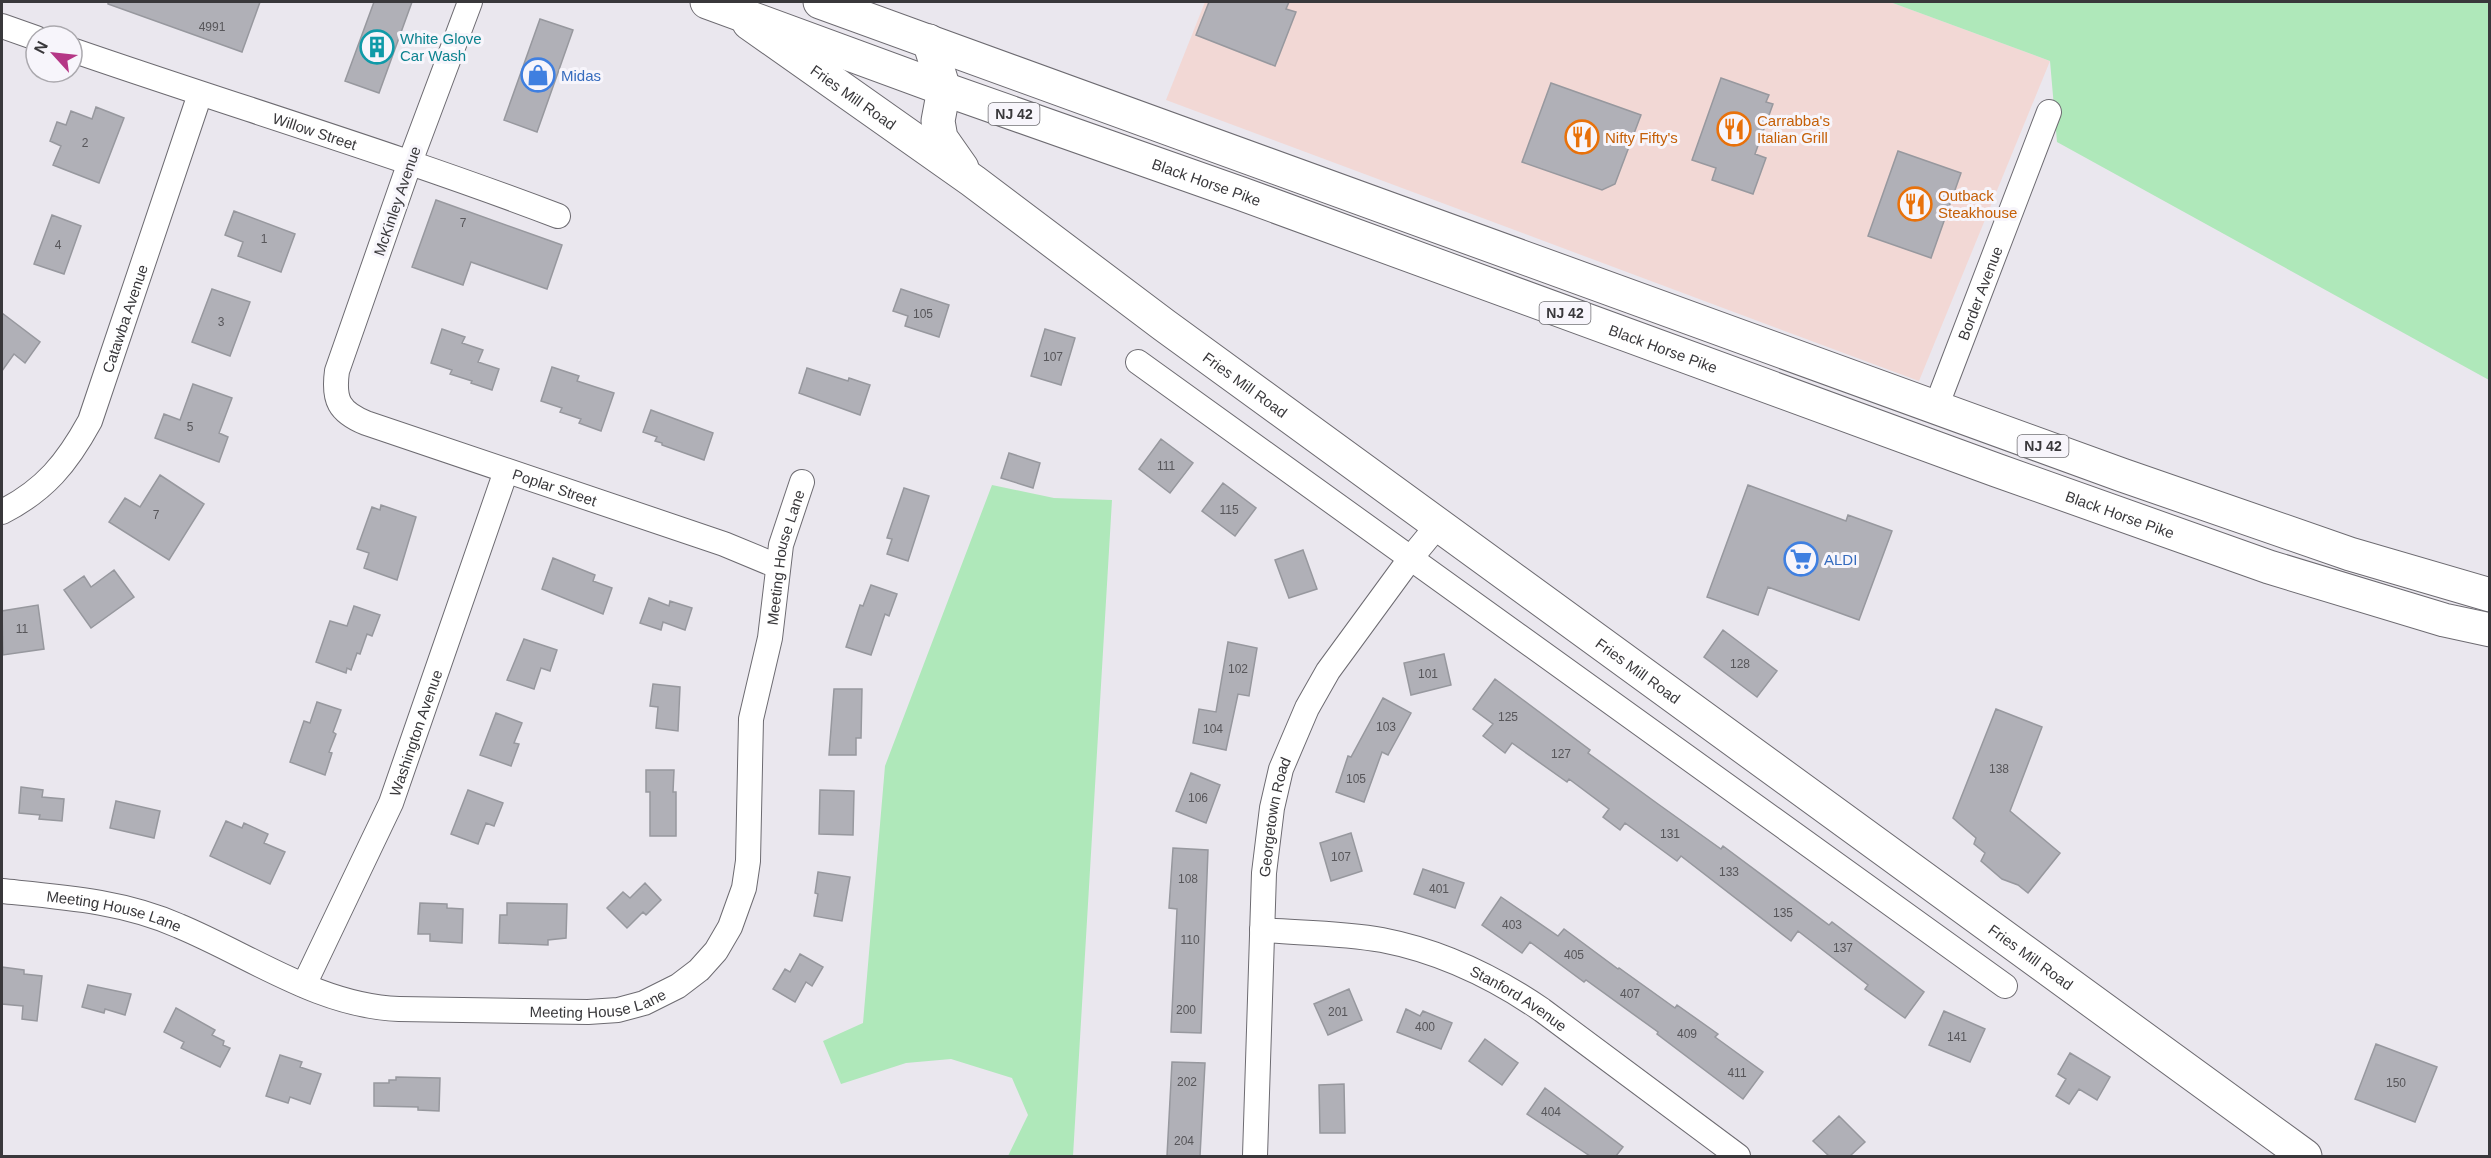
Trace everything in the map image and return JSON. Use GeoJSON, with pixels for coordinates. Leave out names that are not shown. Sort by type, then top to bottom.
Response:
{"type":"FeatureCollection","features":[{"type":"Feature","properties":{"kind":"main road","name":"NJ 42"},"geometry":{"type":"LineString","coordinates":[[820,2],[1936,407],[2349,554],[2490,595]]}},
{"type":"Feature","properties":{"kind":"main road","name":"Fries Mill Road"},"geometry":{"type":"LineString","coordinates":[[720,6],[973,181],[1164,325],[2306,1156]]}},
{"type":"Feature","properties":{"kind":"main road","name":"Black Horse Pike"},"geometry":{"type":"LineString","coordinates":[[720,6],[1996,470],[2270,567],[2444,620],[2490,630]]}},
{"type":"Feature","properties":{"kind":"main road","name":"Fries Mill Road"},"geometry":{"type":"LineString","coordinates":[[929,41],[944,89],[938,121],[941,138],[973,181]]}},
{"type":"Feature","properties":{"kind":"main road"},"geometry":{"type":"LineString","coordinates":[[1455,273],[1478,269],[1509,275],[1566,295],[1594,292],[1601,284]]}},
{"type":"Feature","properties":{"kind":"main road"},"geometry":{"type":"LineString","coordinates":[[1782,391],[1791,375],[1798,370],[1809,370],[1887,389]]}},
{"type":"Feature","properties":{"kind":"street","name":"McKinley Avenue"},"geometry":{"type":"LineString","coordinates":[[338,402],[334,388],[337,371],[410,162],[470,2]]}},
{"type":"Feature","properties":{"kind":"street"},"geometry":{"type":"LineString","coordinates":[[2,26],[24,34]]}},
{"type":"Feature","properties":{"kind":"street","name":"Willow Street"},"geometry":{"type":"LineString","coordinates":[[84,54],[467,181],[558,216]]}},
{"type":"Feature","properties":{"kind":"street","name":"Catawba Avenue"},"geometry":{"type":"LineString","coordinates":[[2,512],[23,501],[53,477],[73,452],[90,421],[200,94]]}},
{"type":"Feature","properties":{"kind":"street","name":"Border Avenue"},"geometry":{"type":"LineString","coordinates":[[1936,407],[2049,112]]}},
{"type":"Feature","properties":{"kind":"street"},"geometry":{"type":"LineString","coordinates":[[1138,362],[2006,986]]}},
{"type":"Feature","properties":{"kind":"street","name":"Poplar Street"},"geometry":{"type":"LineString","coordinates":[[338,402],[345,411],[366,423],[724,544],[777,566]]}},
{"type":"Feature","properties":{"kind":"street","name":"Washington Avenue"},"geometry":{"type":"LineString","coordinates":[[304,985],[391,803],[506,471]]}},
{"type":"Feature","properties":{"kind":"street","name":"Meeting House Lane"},"geometry":{"type":"LineString","coordinates":[[2,891],[86,900],[144,913],[178,925],[304,985],[360,1005],[385,1009],[602,1012],[625,1008],[656,998],[678,986],[699,970],[724,939],[744,888],[748,861],[751,719],[770,638],[777,566],[786,526],[802,482]]}},
{"type":"Feature","properties":{"kind":"street","name":"Georgetown Road"},"geometry":{"type":"LineString","coordinates":[[1255,1156],[1262,930],[1268,830],[1276,785],[1288,750],[1322,679],[1410,559],[1438,525]]}},
{"type":"Feature","properties":{"kind":"street","name":"Stanford Avenue"},"geometry":{"type":"LineString","coordinates":[[1262,930],[1379,940],[1433,954],[1457,963],[1542,1010],[1738,1156]]}},
{"type":"Feature","properties":{"kind":"shaded area"},"geometry":{"type":"Polygon","coordinates":[[[1205,2],[1890,2],[2050,61],[1919,381],[1166,100],[1205,2]]]}},
{"type":"Feature","properties":{"kind":"green space"},"geometry":{"type":"Polygon","coordinates":[[[1890,2],[2489,2],[2489,380],[2057,142],[2050,61],[1890,2]]]}},
{"type":"Feature","properties":{"kind":"green space"},"geometry":{"type":"Polygon","coordinates":[[[992,485],[1054,498],[1112,500],[1073,1156],[1008,1156],[1028,1115],[1012,1078],[951,1059],[906,1063],[841,1084],[823,1041],[863,1023],[885,766],[992,485]]]}},
{"type":"Feature","properties":{"kind":"building"},"geometry":{"type":"Polygon","coordinates":[[[108,2],[260,2],[242,52],[108,4],[108,2]]]}},
{"type":"Feature","properties":{"kind":"building","name":"White Glove Car Wash"},"geometry":{"type":"Polygon","coordinates":[[[374,2],[412,2],[379,93],[345,81],[374,2]]]}},
{"type":"Feature","properties":{"kind":"building"},"geometry":{"type":"Polygon","coordinates":[[[1209,2],[1289,2],[1286,9],[1296,12],[1275,66],[1196,35],[1209,2]]]}},
{"type":"Feature","properties":{"kind":"building","name":"Midas"},"geometry":{"type":"Polygon","coordinates":[[[540,19],[573,30],[537,132],[504,120],[540,19]]]}},
{"type":"Feature","properties":{"kind":"building","name":"Carrabba's Italian Grill"},"geometry":{"type":"Polygon","coordinates":[[[1721,78],[1769,95],[1766,102],[1773,104],[1755,154],[1766,158],[1753,194],[1712,180],[1716,168],[1692,160],[1721,78]]]}},
{"type":"Feature","properties":{"kind":"building","name":"Nifty Fifty's"},"geometry":{"type":"Polygon","coordinates":[[[1551,83],[1641,115],[1615,184],[1602,190],[1522,162],[1551,83]]]}},
{"type":"Feature","properties":{"kind":"building"},"geometry":{"type":"Polygon","coordinates":[[[96,107],[124,118],[99,183],[53,165],[61,146],[50,141],[57,122],[66,125],[71,111],[92,119],[96,107]]]}},
{"type":"Feature","properties":{"kind":"building","name":"Outback Steakhouse"},"geometry":{"type":"Polygon","coordinates":[[[1898,151],[1961,173],[1931,258],[1868,236],[1898,151]]]}},
{"type":"Feature","properties":{"kind":"building"},"geometry":{"type":"Polygon","coordinates":[[[436,200],[562,245],[547,289],[471,262],[463,285],[412,267],[436,200]]]}},
{"type":"Feature","properties":{"kind":"building"},"geometry":{"type":"Polygon","coordinates":[[[234,211],[295,234],[281,272],[238,256],[243,242],[225,235],[234,211]]]}},
{"type":"Feature","properties":{"kind":"building"},"geometry":{"type":"Polygon","coordinates":[[[52,215],[81,226],[64,274],[34,264],[52,215]]]}},
{"type":"Feature","properties":{"kind":"building"},"geometry":{"type":"Polygon","coordinates":[[[212,289],[250,302],[230,356],[192,342],[212,289]]]}},
{"type":"Feature","properties":{"kind":"building"},"geometry":{"type":"Polygon","coordinates":[[[901,289],[949,305],[939,337],[905,326],[908,316],[893,311],[901,289]]]}},
{"type":"Feature","properties":{"kind":"building"},"geometry":{"type":"Polygon","coordinates":[[[2,313],[40,342],[25,363],[14,354],[2,371],[2,313]]]}},
{"type":"Feature","properties":{"kind":"building"},"geometry":{"type":"Polygon","coordinates":[[[442,329],[465,337],[462,343],[483,350],[478,362],[499,369],[492,390],[450,374],[452,370],[431,363],[442,329]]]}},
{"type":"Feature","properties":{"kind":"building"},"geometry":{"type":"Polygon","coordinates":[[[1045,329],[1075,338],[1061,385],[1031,376],[1045,329]]]}},
{"type":"Feature","properties":{"kind":"building"},"geometry":{"type":"Polygon","coordinates":[[[552,367],[579,376],[577,381],[614,393],[601,431],[579,423],[581,419],[560,412],[562,408],[541,401],[552,367]]]}},
{"type":"Feature","properties":{"kind":"building"},"geometry":{"type":"Polygon","coordinates":[[[807,368],[848,381],[849,378],[870,385],[860,415],[799,393],[807,368]]]}},
{"type":"Feature","properties":{"kind":"building"},"geometry":{"type":"Polygon","coordinates":[[[193,384],[232,398],[219,433],[228,437],[219,462],[155,438],[164,414],[180,420],[193,384]]]}},
{"type":"Feature","properties":{"kind":"building"},"geometry":{"type":"Polygon","coordinates":[[[651,410],[713,433],[704,460],[662,445],[655,441],[657,437],[643,432],[651,410]]]}},
{"type":"Feature","properties":{"kind":"building"},"geometry":{"type":"Polygon","coordinates":[[[1161,439],[1193,463],[1170,493],[1139,469],[1161,439]]]}},
{"type":"Feature","properties":{"kind":"building"},"geometry":{"type":"Polygon","coordinates":[[[1009,453],[1040,463],[1033,488],[1001,478],[1009,453]]]}},
{"type":"Feature","properties":{"kind":"building"},"geometry":{"type":"Polygon","coordinates":[[[160,475],[204,504],[169,560],[109,522],[125,498],[140,507],[160,475]]]}},
{"type":"Feature","properties":{"kind":"building"},"geometry":{"type":"Polygon","coordinates":[[[1223,483],[1256,508],[1235,536],[1202,511],[1223,483]]]}},
{"type":"Feature","properties":{"kind":"building","name":"ALDI"},"geometry":{"type":"Polygon","coordinates":[[[1748,485],[1846,521],[1848,515],[1892,531],[1859,620],[1768,587],[1758,615],[1707,597],[1748,485]]]}},
{"type":"Feature","properties":{"kind":"building"},"geometry":{"type":"Polygon","coordinates":[[[904,488],[929,496],[908,561],[887,554],[892,539],[887,538],[904,488]]]}},
{"type":"Feature","properties":{"kind":"building"},"geometry":{"type":"Polygon","coordinates":[[[381,505],[416,517],[397,580],[364,568],[369,553],[357,549],[372,507],[380,510],[381,505]]]}},
{"type":"Feature","properties":{"kind":"building"},"geometry":{"type":"Polygon","coordinates":[[[1303,550],[1317,589],[1289,598],[1275,560],[1303,550]]]}},
{"type":"Feature","properties":{"kind":"building"},"geometry":{"type":"Polygon","coordinates":[[[553,558],[595,575],[593,581],[612,588],[603,614],[542,589],[553,558]]]}},
{"type":"Feature","properties":{"kind":"building"},"geometry":{"type":"Polygon","coordinates":[[[114,570],[134,597],[91,628],[64,590],[84,576],[91,587],[114,570]]]}},
{"type":"Feature","properties":{"kind":"building"},"geometry":{"type":"Polygon","coordinates":[[[871,585],[897,594],[889,616],[885,614],[871,655],[846,647],[860,605],[863,606],[871,585]]]}},
{"type":"Feature","properties":{"kind":"building"},"geometry":{"type":"Polygon","coordinates":[[[649,598],[669,606],[670,601],[692,608],[685,630],[663,622],[661,630],[640,623],[649,598]]]}},
{"type":"Feature","properties":{"kind":"building"},"geometry":{"type":"Polygon","coordinates":[[[38,605],[44,649],[3,655],[2,611],[38,605]]]}},
{"type":"Feature","properties":{"kind":"building"},"geometry":{"type":"Polygon","coordinates":[[[354,606],[380,615],[372,636],[367,634],[351,670],[347,668],[346,673],[316,662],[330,621],[347,626],[354,606]]]}},
{"type":"Feature","properties":{"kind":"building"},"geometry":{"type":"Polygon","coordinates":[[[1723,630],[1777,671],[1757,697],[1704,657],[1723,630]]]}},
{"type":"Feature","properties":{"kind":"building"},"geometry":{"type":"Polygon","coordinates":[[[524,639],[557,650],[550,671],[541,668],[534,689],[507,680],[524,639]]]}},
{"type":"Feature","properties":{"kind":"building"},"geometry":{"type":"Polygon","coordinates":[[[1228,642],[1257,648],[1249,696],[1238,694],[1226,750],[1193,743],[1199,709],[1216,712],[1228,642]]]}},
{"type":"Feature","properties":{"kind":"building"},"geometry":{"type":"Polygon","coordinates":[[[1444,654],[1451,685],[1411,695],[1404,663],[1444,654]]]}},
{"type":"Feature","properties":{"kind":"building"},"geometry":{"type":"Polygon","coordinates":[[[1495,679],[1590,750],[1588,753],[1721,849],[1723,846],[1829,925],[1832,922],[1924,992],[1905,1018],[1865,989],[1868,985],[1798,931],[1791,941],[1681,856],[1677,861],[1625,823],[1620,830],[1603,817],[1609,809],[1569,779],[1567,782],[1512,743],[1505,753],[1483,736],[1493,724],[1473,709],[1495,679]]]}},
{"type":"Feature","properties":{"kind":"building"},"geometry":{"type":"Polygon","coordinates":[[[653,684],[680,687],[678,731],[656,728],[658,707],[650,706],[653,684]]]}},
{"type":"Feature","properties":{"kind":"building"},"geometry":{"type":"Polygon","coordinates":[[[834,689],[862,689],[861,738],[856,738],[856,755],[829,755],[834,689]]]}},
{"type":"Feature","properties":{"kind":"building"},"geometry":{"type":"Polygon","coordinates":[[[1383,698],[1411,713],[1388,755],[1382,752],[1364,802],[1336,792],[1348,756],[1351,757],[1383,698]]]}},
{"type":"Feature","properties":{"kind":"building"},"geometry":{"type":"Polygon","coordinates":[[[317,702],[341,710],[333,732],[336,734],[329,752],[332,753],[325,775],[290,762],[304,721],[310,723],[317,702]]]}},
{"type":"Feature","properties":{"kind":"building"},"geometry":{"type":"Polygon","coordinates":[[[1996,709],[2042,727],[2010,811],[2060,853],[2028,893],[2018,885],[2002,879],[1981,861],[1985,853],[1974,844],[1976,838],[1953,818],[1996,709]]]}},
{"type":"Feature","properties":{"kind":"building"},"geometry":{"type":"Polygon","coordinates":[[[496,713],[522,723],[514,743],[519,744],[511,766],[480,755],[496,713]]]}},
{"type":"Feature","properties":{"kind":"building"},"geometry":{"type":"Polygon","coordinates":[[[646,770],[674,770],[676,836],[650,836],[650,792],[646,792],[646,770]]]}},
{"type":"Feature","properties":{"kind":"building"},"geometry":{"type":"Polygon","coordinates":[[[1191,773],[1220,785],[1206,823],[1176,811],[1191,773]]]}},
{"type":"Feature","properties":{"kind":"building"},"geometry":{"type":"Polygon","coordinates":[[[21,787],[43,790],[42,797],[64,799],[62,821],[39,819],[40,815],[19,813],[21,787]]]}},
{"type":"Feature","properties":{"kind":"building"},"geometry":{"type":"Polygon","coordinates":[[[468,790],[503,803],[494,826],[486,823],[478,844],[451,834],[468,790]]]}},
{"type":"Feature","properties":{"kind":"building"},"geometry":{"type":"Polygon","coordinates":[[[820,790],[854,791],[853,835],[819,834],[820,790]]]}},
{"type":"Feature","properties":{"kind":"building"},"geometry":{"type":"Polygon","coordinates":[[[116,801],[160,811],[154,838],[110,828],[116,801]]]}},
{"type":"Feature","properties":{"kind":"building"},"geometry":{"type":"Polygon","coordinates":[[[226,821],[242,828],[244,823],[268,834],[264,843],[285,852],[270,884],[210,856],[226,821]]]}},
{"type":"Feature","properties":{"kind":"building"},"geometry":{"type":"Polygon","coordinates":[[[1351,833],[1362,871],[1331,881],[1320,843],[1351,833]]]}},
{"type":"Feature","properties":{"kind":"building"},"geometry":{"type":"Polygon","coordinates":[[[1173,848],[1208,850],[1201,1033],[1171,1032],[1177,909],[1169,908],[1173,848]]]}},
{"type":"Feature","properties":{"kind":"building"},"geometry":{"type":"Polygon","coordinates":[[[1423,869],[1464,883],[1455,908],[1414,894],[1423,869]]]}},
{"type":"Feature","properties":{"kind":"building"},"geometry":{"type":"Polygon","coordinates":[[[818,872],[850,877],[842,921],[814,916],[818,894],[815,893],[818,872]]]}},
{"type":"Feature","properties":{"kind":"building"},"geometry":{"type":"Polygon","coordinates":[[[645,883],[661,900],[646,915],[643,912],[627,928],[607,908],[623,892],[630,898],[645,883]]]}},
{"type":"Feature","properties":{"kind":"building"},"geometry":{"type":"Polygon","coordinates":[[[1501,897],[1558,936],[1564,929],[1675,1008],[1677,1005],[1718,1034],[1715,1037],[1763,1072],[1743,1099],[1657,1034],[1658,1032],[1530,942],[1522,953],[1482,925],[1501,897]]]}},
{"type":"Feature","properties":{"kind":"building"},"geometry":{"type":"Polygon","coordinates":[[[420,903],[447,904],[447,908],[463,909],[462,943],[430,941],[430,934],[418,934],[420,903]]]}},
{"type":"Feature","properties":{"kind":"building"},"geometry":{"type":"Polygon","coordinates":[[[507,903],[567,904],[566,938],[548,940],[548,945],[499,943],[500,915],[507,915],[507,903]]]}},
{"type":"Feature","properties":{"kind":"building"},"geometry":{"type":"Polygon","coordinates":[[[800,954],[823,967],[812,986],[806,982],[795,1002],[773,989],[785,969],[790,972],[800,954]]]}},
{"type":"Feature","properties":{"kind":"building"},"geometry":{"type":"Polygon","coordinates":[[[2,967],[24,970],[24,974],[42,976],[37,1021],[22,1019],[23,1006],[2,1004],[2,967]]]}},
{"type":"Feature","properties":{"kind":"building"},"geometry":{"type":"Polygon","coordinates":[[[88,985],[131,994],[125,1015],[105,1009],[104,1013],[82,1007],[88,985]]]}},
{"type":"Feature","properties":{"kind":"building"},"geometry":{"type":"Polygon","coordinates":[[[1349,989],[1362,1020],[1328,1035],[1314,1004],[1349,989]]]}},
{"type":"Feature","properties":{"kind":"building"},"geometry":{"type":"Polygon","coordinates":[[[176,1008],[215,1030],[212,1035],[224,1041],[223,1045],[230,1048],[220,1067],[181,1048],[184,1042],[164,1032],[176,1008]]]}},
{"type":"Feature","properties":{"kind":"building"},"geometry":{"type":"Polygon","coordinates":[[[1406,1009],[1420,1016],[1423,1011],[1452,1023],[1441,1049],[1397,1032],[1406,1009]]]}},
{"type":"Feature","properties":{"kind":"building"},"geometry":{"type":"Polygon","coordinates":[[[1944,1011],[1985,1029],[1970,1062],[1929,1045],[1944,1011]]]}},
{"type":"Feature","properties":{"kind":"building"},"geometry":{"type":"Polygon","coordinates":[[[1485,1039],[1518,1063],[1502,1085],[1469,1061],[1485,1039]]]}},
{"type":"Feature","properties":{"kind":"building"},"geometry":{"type":"Polygon","coordinates":[[[2376,1044],[2437,1067],[2415,1122],[2355,1099],[2376,1044]]]}},
{"type":"Feature","properties":{"kind":"building"},"geometry":{"type":"Polygon","coordinates":[[[2070,1053],[2110,1077],[2097,1100],[2079,1089],[2069,1104],[2056,1096],[2066,1079],[2058,1074],[2070,1053]]]}},
{"type":"Feature","properties":{"kind":"building"},"geometry":{"type":"Polygon","coordinates":[[[280,1055],[302,1062],[300,1067],[321,1074],[310,1104],[290,1097],[288,1103],[266,1096],[280,1055]]]}},
{"type":"Feature","properties":{"kind":"building"},"geometry":{"type":"Polygon","coordinates":[[[1172,1062],[1205,1063],[1200,1156],[1167,1156],[1172,1062]]]}},
{"type":"Feature","properties":{"kind":"building"},"geometry":{"type":"Polygon","coordinates":[[[396,1077],[440,1078],[439,1111],[418,1110],[418,1107],[374,1106],[374,1083],[389,1083],[389,1080],[396,1080],[396,1077]]]}},
{"type":"Feature","properties":{"kind":"building"},"geometry":{"type":"Polygon","coordinates":[[[1344,1084],[1345,1133],[1320,1133],[1319,1085],[1344,1084]]]}},
{"type":"Feature","properties":{"kind":"building"},"geometry":{"type":"Polygon","coordinates":[[[1545,1088],[1623,1147],[1616,1156],[1590,1156],[1527,1114],[1545,1088]]]}},
{"type":"Feature","properties":{"kind":"building"},"geometry":{"type":"Polygon","coordinates":[[[1839,1116],[1865,1142],[1850,1156],[1829,1156],[1813,1141],[1839,1116]]]}},
{"type":"Feature","properties":{"kind":"place","name":"White Glove Car Wash"},"geometry":{"type":"Point","coordinates":[377,47]}},
{"type":"Feature","properties":{"kind":"place","name":"Midas"},"geometry":{"type":"Point","coordinates":[538,75]}},
{"type":"Feature","properties":{"kind":"place","name":"Carrabba's Italian Grill"},"geometry":{"type":"Point","coordinates":[1734,129]}},
{"type":"Feature","properties":{"kind":"place","name":"Nifty Fifty's"},"geometry":{"type":"Point","coordinates":[1582,137]}},
{"type":"Feature","properties":{"kind":"place","name":"Outback Steakhouse"},"geometry":{"type":"Point","coordinates":[1915,204]}},
{"type":"Feature","properties":{"kind":"place","name":"ALDI"},"geometry":{"type":"Point","coordinates":[1801,559]}}]}
